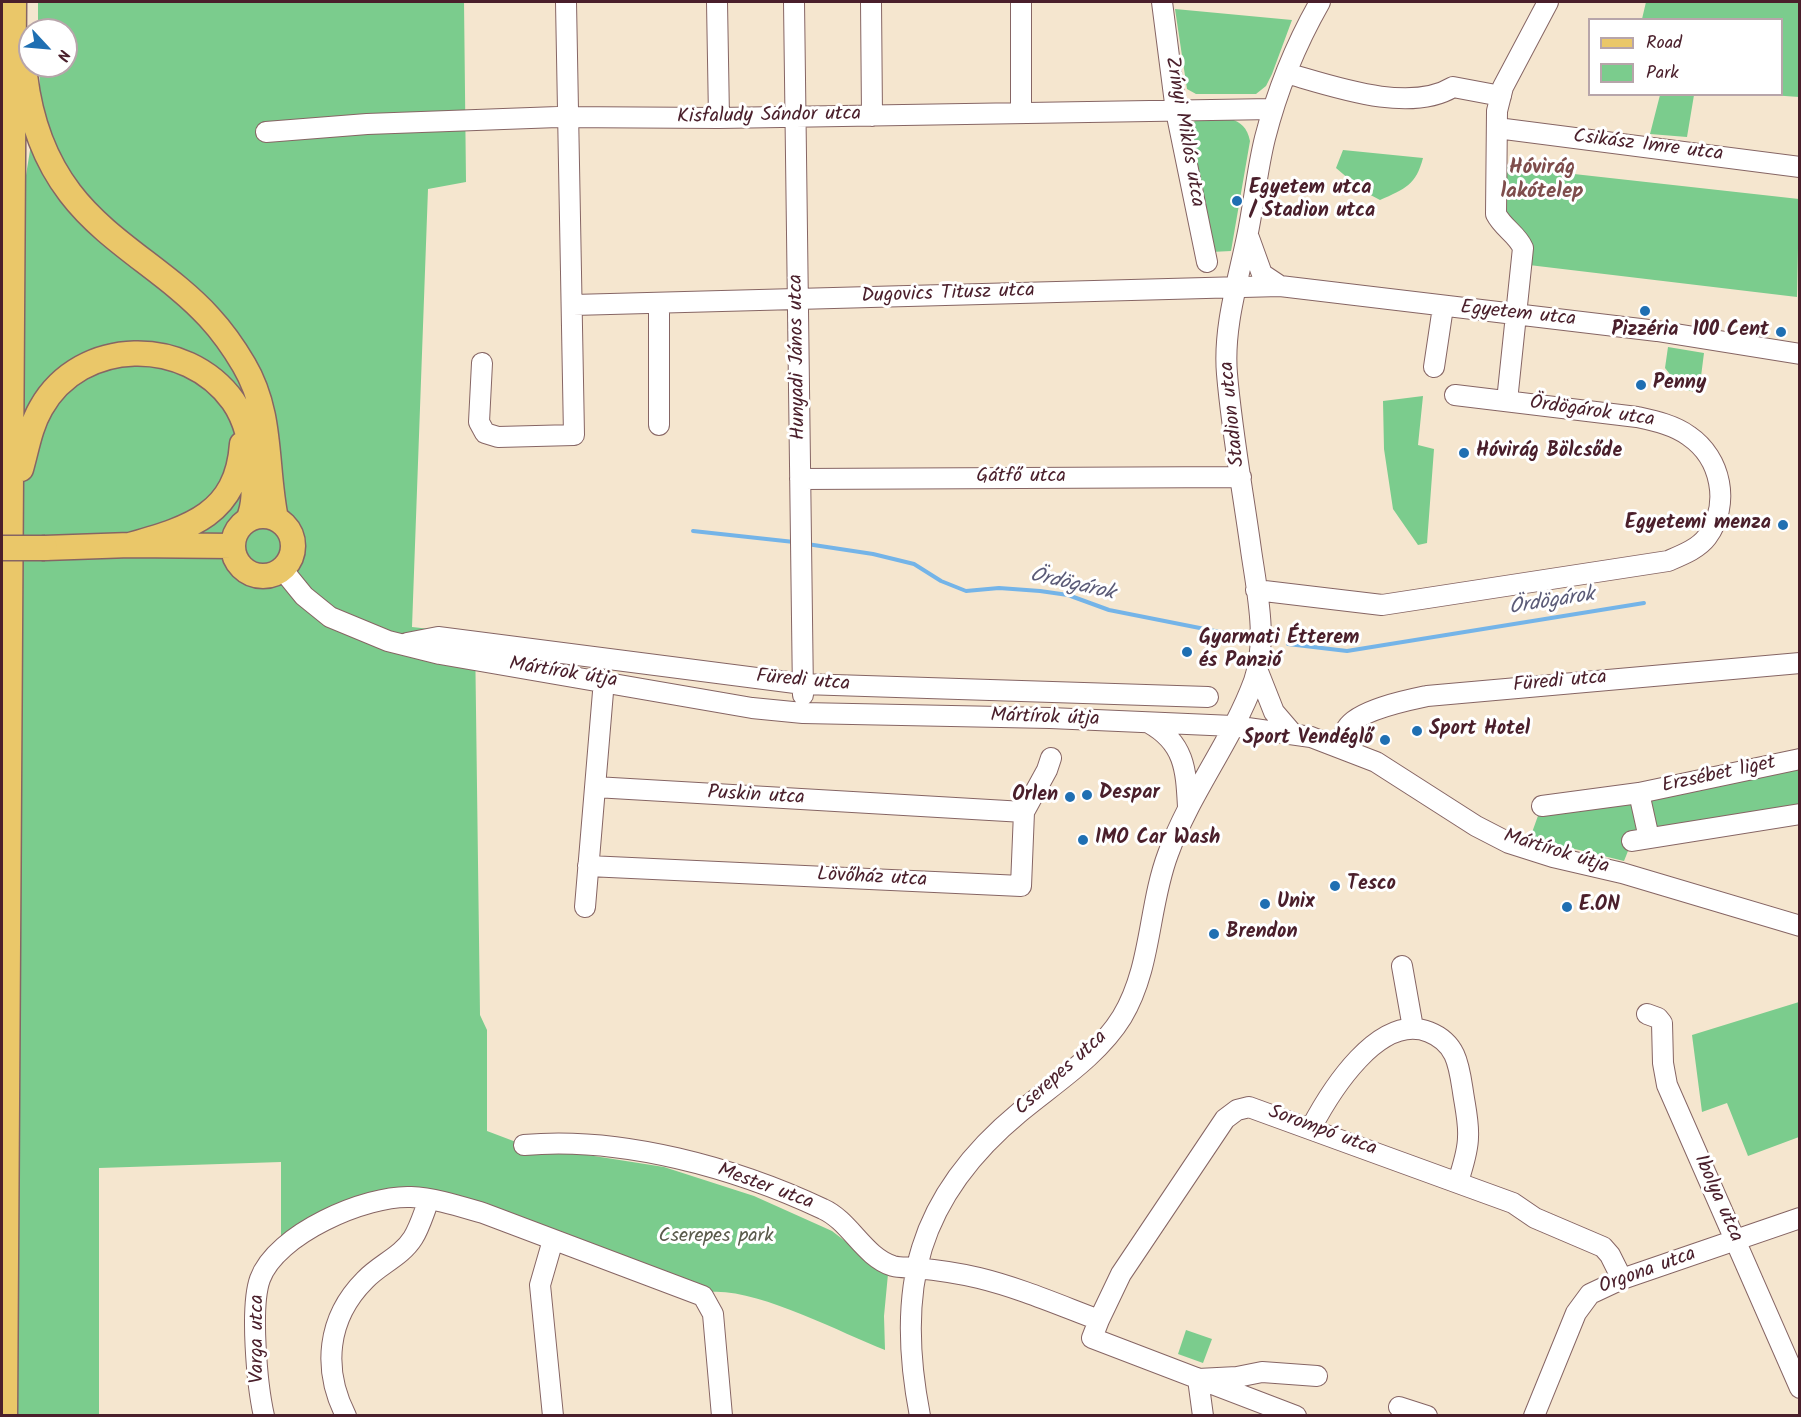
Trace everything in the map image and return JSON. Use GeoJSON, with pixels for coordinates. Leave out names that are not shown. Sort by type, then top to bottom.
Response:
{"type":"FeatureCollection","features":[{"type":"Feature","properties":{"kind":"main road"},"geometry":{"type":"LineString","coordinates":[[5,1416],[14,8]]}},
{"type":"Feature","properties":{"kind":"main road"},"geometry":{"type":"LineString","coordinates":[[14,8],[31,111],[48,156],[69,192],[93,218],[209,316],[248,373],[265,420],[276,519]]}},
{"type":"Feature","properties":{"kind":"main road"},"geometry":{"type":"LineString","coordinates":[[11,518],[27,440],[41,407],[69,375],[83,366],[104,357],[128,352],[168,358],[185,365],[216,385],[233,401],[249,439],[253,467],[253,508],[249,520]]}},
{"type":"Feature","properties":{"kind":"main road"},"geometry":{"type":"LineString","coordinates":[[130,545],[184,529],[207,516],[222,502],[232,487],[238,470],[242,440],[241,417]]}},
{"type":"Feature","properties":{"kind":"main road"},"geometry":{"type":"LineString","coordinates":[[257,517],[276,519],[289,531],[293,547],[292,555],[282,569],[267,576],[250,574],[237,563],[233,546],[237,531],[249,520],[257,517]]}},
{"type":"Feature","properties":{"kind":"main road"},"geometry":{"type":"LineString","coordinates":[[2,548],[130,545],[233,546]]}},
{"type":"Feature","properties":{"kind":"street"},"geometry":{"type":"LineString","coordinates":[[482,363],[479,422],[485,434],[498,437],[574,435],[566,2]]}},
{"type":"Feature","properties":{"kind":"street"},"geometry":{"type":"LineString","coordinates":[[717,2],[719,118]]}},
{"type":"Feature","properties":{"kind":"street","name":"Hunyadi János utca"},"geometry":{"type":"LineString","coordinates":[[794,2],[803,713]]}},
{"type":"Feature","properties":{"kind":"street"},"geometry":{"type":"LineString","coordinates":[[871,2],[872,116]]}},
{"type":"Feature","properties":{"kind":"street"},"geometry":{"type":"LineString","coordinates":[[1021,2],[1021,113]]}},
{"type":"Feature","properties":{"kind":"street","name":"Zrínyi Miklós utca"},"geometry":{"type":"LineString","coordinates":[[1162,2],[1176,111],[1207,262]]}},
{"type":"Feature","properties":{"kind":"street","name":"Stadion utca"},"geometry":{"type":"LineString","coordinates":[[1233,726],[1257,669],[1260,625],[1227,368],[1227,341],[1264,141],[1286,73],[1320,2]]}},
{"type":"Feature","properties":{"kind":"street"},"geometry":{"type":"LineString","coordinates":[[1507,401],[1523,248],[1520,238],[1503,226],[1496,214],[1497,128],[1501,96],[1548,2]]}},
{"type":"Feature","properties":{"kind":"street"},"geometry":{"type":"LineString","coordinates":[[1286,73],[1366,96],[1405,97],[1442,94],[1453,87],[1501,96]]}},
{"type":"Feature","properties":{"kind":"street","name":"Kisfaludy Sándor utca"},"geometry":{"type":"LineString","coordinates":[[266,132],[358,125],[568,117],[719,118],[1273,109]]}},
{"type":"Feature","properties":{"kind":"street","name":"Csikász Imre utca"},"geometry":{"type":"LineString","coordinates":[[1497,128],[1800,167]]}},
{"type":"Feature","properties":{"kind":"street"},"geometry":{"type":"LineString","coordinates":[[1248,231],[1256,264],[1262,274],[1280,286]]}},
{"type":"Feature","properties":{"kind":"street","name":"Dugovics Titusz utca"},"geometry":{"type":"LineString","coordinates":[[573,305],[1236,286]]}},
{"type":"Feature","properties":{"kind":"street","name":"Egyetem utca"},"geometry":{"type":"LineString","coordinates":[[1236,286],[1280,286],[1517,314],[1657,331],[1800,354]]}},
{"type":"Feature","properties":{"kind":"street"},"geometry":{"type":"LineString","coordinates":[[659,303],[659,425]]}},
{"type":"Feature","properties":{"kind":"street"},"geometry":{"type":"LineString","coordinates":[[1434,367],[1443,307]]}},
{"type":"Feature","properties":{"kind":"street","name":"Ördögárok utca"},"geometry":{"type":"LineString","coordinates":[[1256,590],[1382,605],[1668,561],[1699,545],[1715,522],[1720,485],[1712,460],[1703,448],[1688,435],[1666,424],[1637,417],[1455,395]]}},
{"type":"Feature","properties":{"kind":"street","name":"Gátfő utca"},"geometry":{"type":"LineString","coordinates":[[800,479],[1241,477]]}},
{"type":"Feature","properties":{"kind":"street","name":"Mártírok útja"},"geometry":{"type":"LineString","coordinates":[[282,569],[304,596],[330,617],[350,627],[402,644],[440,654],[604,680],[752,708],[803,713],[1050,718],[1233,726],[1292,733],[1340,746],[1376,762],[1476,826],[1509,843],[1553,857],[1622,873],[1800,926]]}},
{"type":"Feature","properties":{"kind":"street","name":"Füredi utca"},"geometry":{"type":"LineString","coordinates":[[402,644],[438,637],[803,684],[1208,697]]}},
{"type":"Feature","properties":{"kind":"street","name":"Füredi utca"},"geometry":{"type":"LineString","coordinates":[[1340,746],[1348,726],[1365,715],[1427,696],[1800,663]]}},
{"type":"Feature","properties":{"kind":"street"},"geometry":{"type":"LineString","coordinates":[[1257,669],[1274,712],[1292,733]]}},
{"type":"Feature","properties":{"kind":"street"},"geometry":{"type":"LineString","coordinates":[[585,908],[604,680]]}},
{"type":"Feature","properties":{"kind":"street"},"geometry":{"type":"LineString","coordinates":[[1148,723],[1164,732],[1183,761],[1188,807]]}},
{"type":"Feature","properties":{"kind":"street","name":"Cserepes utca"},"geometry":{"type":"LineString","coordinates":[[920,1416],[914,1378],[910,1323],[915,1268],[936,1213],[971,1160],[1005,1124],[1089,1056],[1121,1018],[1134,993],[1144,961],[1166,858],[1188,807],[1233,726]]}},
{"type":"Feature","properties":{"kind":"street","name":"Lövőház utca"},"geometry":{"type":"LineString","coordinates":[[588,866],[1021,886],[1024,812],[1047,770],[1050,758]]}},
{"type":"Feature","properties":{"kind":"street","name":"Erzsébet liget"},"geometry":{"type":"LineString","coordinates":[[1542,806],[1639,793],[1800,759]]}},
{"type":"Feature","properties":{"kind":"street","name":"Puskin utca"},"geometry":{"type":"LineString","coordinates":[[595,787],[1024,812]]}},
{"type":"Feature","properties":{"kind":"street","name":"Erzsébet liget"},"geometry":{"type":"LineString","coordinates":[[1639,793],[1640,840],[1800,814]]}},
{"type":"Feature","properties":{"kind":"street"},"geometry":{"type":"LineString","coordinates":[[1402,966],[1413,1028]]}},
{"type":"Feature","properties":{"kind":"street","name":"Ibolya utca"},"geometry":{"type":"LineString","coordinates":[[1647,1014],[1658,1018],[1662,1023],[1662,1063],[1667,1085],[1800,1388]]}},
{"type":"Feature","properties":{"kind":"street"},"geometry":{"type":"LineString","coordinates":[[1311,1128],[1330,1093],[1371,1047],[1390,1034],[1413,1028],[1437,1035],[1454,1051],[1459,1064],[1468,1138],[1458,1182]]}},
{"type":"Feature","properties":{"kind":"street","name":"Sorompó utca"},"geometry":{"type":"LineString","coordinates":[[1099,1320],[1121,1274],[1230,1114],[1243,1108],[1256,1108],[1507,1200],[1535,1218],[1603,1247],[1615,1262],[1622,1279]]}},
{"type":"Feature","properties":{"kind":"street","name":"Mester utca"},"geometry":{"type":"LineString","coordinates":[[524,1145],[567,1142],[680,1159],[750,1181],[826,1210],[857,1241],[891,1265],[989,1281],[1099,1320]]}},
{"type":"Feature","properties":{"kind":"street","name":"Varga utca"},"geometry":{"type":"LineString","coordinates":[[264,1416],[259,1395],[257,1297],[260,1279],[272,1259],[284,1246],[305,1232],[354,1209],[396,1198],[429,1200],[483,1213],[703,1296],[713,1314],[722,1416]]}},
{"type":"Feature","properties":{"kind":"street"},"geometry":{"type":"LineString","coordinates":[[346,1416],[332,1377],[330,1348],[334,1329],[351,1297],[365,1279],[399,1254],[414,1237],[429,1200]]}},
{"type":"Feature","properties":{"kind":"street","name":"Orgona utca"},"geometry":{"type":"LineString","coordinates":[[1534,1416],[1581,1304],[1590,1294],[1622,1279],[1800,1218]]}},
{"type":"Feature","properties":{"kind":"street"},"geometry":{"type":"LineString","coordinates":[[552,1240],[540,1285],[553,1416]]}},
{"type":"Feature","properties":{"kind":"street"},"geometry":{"type":"LineString","coordinates":[[1099,1320],[1092,1338],[1296,1416]]}},
{"type":"Feature","properties":{"kind":"street"},"geometry":{"type":"LineString","coordinates":[[1198,1379],[1237,1377],[1262,1372],[1317,1376]]}},
{"type":"Feature","properties":{"kind":"street"},"geometry":{"type":"LineString","coordinates":[[1198,1379],[1203,1416]]}},
{"type":"Feature","properties":{"kind":"street"},"geometry":{"type":"LineString","coordinates":[[1400,1407],[1427,1416]]}},
{"type":"Feature","properties":{"kind":"green space","name":"Cserepes park"},"geometry":{"type":"Polygon","coordinates":[[[38,2],[464,2],[466,182],[428,189],[412,627],[475,634],[480,1015],[487,1030],[487,1131],[524,1145],[664,1167],[754,1196],[832,1231],[888,1274],[884,1316],[885,1350],[774,1304],[751,1297],[710,1292],[431,1193],[281,1238],[281,1162],[99,1168],[99,1415],[2,1416],[18,225],[40,88],[40,78],[78,78],[78,18],[38,18],[38,2]]]}},
{"type":"Feature","properties":{"kind":"green space"},"geometry":{"type":"Polygon","coordinates":[[[1646,2],[1799,2],[1799,97],[1783,96],[1783,18],[1642,18],[1646,2]]]}},
{"type":"Feature","properties":{"kind":"green space"},"geometry":{"type":"Polygon","coordinates":[[[1175,9],[1292,20],[1266,86],[1256,94],[1196,94],[1187,89],[1175,9]]]}},
{"type":"Feature","properties":{"kind":"green space"},"geometry":{"type":"Polygon","coordinates":[[[1660,96],[1694,96],[1687,137],[1650,134],[1660,96]]]}},
{"type":"Feature","properties":{"kind":"green space"},"geometry":{"type":"Polygon","coordinates":[[[1198,117],[1231,119],[1243,126],[1250,141],[1231,251],[1211,252],[1189,132],[1198,117]]]}},
{"type":"Feature","properties":{"kind":"green space"},"geometry":{"type":"Polygon","coordinates":[[[1343,150],[1423,158],[1417,174],[1408,185],[1380,200],[1363,191],[1336,168],[1343,150]]]}},
{"type":"Feature","properties":{"kind":"green space"},"geometry":{"type":"Polygon","coordinates":[[[1502,166],[1799,199],[1797,297],[1529,265],[1501,213],[1502,166]]]}},
{"type":"Feature","properties":{"kind":"green space"},"geometry":{"type":"Polygon","coordinates":[[[1668,347],[1704,353],[1699,392],[1683,388],[1665,368],[1668,347]]]}},
{"type":"Feature","properties":{"kind":"green space"},"geometry":{"type":"Polygon","coordinates":[[[1423,396],[1418,445],[1434,449],[1427,543],[1418,545],[1393,509],[1384,449],[1383,401],[1423,396]]]}},
{"type":"Feature","properties":{"kind":"green space"},"geometry":{"type":"Polygon","coordinates":[[[1799,750],[1799,818],[1630,846],[1624,861],[1530,838],[1539,813],[1799,750]]]}},
{"type":"Feature","properties":{"kind":"green space"},"geometry":{"type":"Polygon","coordinates":[[[1799,1002],[1799,1137],[1748,1156],[1727,1103],[1702,1112],[1692,1035],[1799,1002]]]}},
{"type":"Feature","properties":{"kind":"green space"},"geometry":{"type":"Polygon","coordinates":[[[1186,1330],[1212,1339],[1203,1363],[1178,1354],[1186,1330]]]}},
{"type":"Feature","properties":{"kind":"waterway","name":"Ördögárok"},"geometry":{"type":"LineString","coordinates":[[693,531],[794,542]]}},
{"type":"Feature","properties":{"kind":"waterway","name":"Ördögárok"},"geometry":{"type":"LineString","coordinates":[[807,544],[873,554],[914,564],[941,581],[966,591],[999,588],[1068,595],[1109,610],[1235,635]]}},
{"type":"Feature","properties":{"kind":"waterway","name":"Ördögárok"},"geometry":{"type":"LineString","coordinates":[[1288,644],[1347,651],[1644,603]]}},
{"type":"Feature","properties":{"kind":"place","name":"Egyetem utca / Stadion utca"},"geometry":{"type":"Point","coordinates":[1237,201]}},
{"type":"Feature","properties":{"kind":"place","name":"Pizzéria"},"geometry":{"type":"Point","coordinates":[1645,311]}},
{"type":"Feature","properties":{"kind":"place","name":"100 Cent"},"geometry":{"type":"Point","coordinates":[1781,332]}},
{"type":"Feature","properties":{"kind":"place","name":"Penny"},"geometry":{"type":"Point","coordinates":[1641,385]}},
{"type":"Feature","properties":{"kind":"place","name":"Hóvirág Bölcsőde"},"geometry":{"type":"Point","coordinates":[1464,453]}},
{"type":"Feature","properties":{"kind":"place","name":"Egyetemi menza"},"geometry":{"type":"Point","coordinates":[1783,525]}},
{"type":"Feature","properties":{"kind":"place","name":"Gyarmati Étterem és Panzió"},"geometry":{"type":"Point","coordinates":[1187,652]}},
{"type":"Feature","properties":{"kind":"place","name":"Sport Hotel"},"geometry":{"type":"Point","coordinates":[1417,731]}},
{"type":"Feature","properties":{"kind":"place","name":"Sport Vendéglő"},"geometry":{"type":"Point","coordinates":[1385,740]}},
{"type":"Feature","properties":{"kind":"place","name":"Despar"},"geometry":{"type":"Point","coordinates":[1087,795]}},
{"type":"Feature","properties":{"kind":"place","name":"Orlen"},"geometry":{"type":"Point","coordinates":[1070,797]}},
{"type":"Feature","properties":{"kind":"place","name":"IMO Car Wash"},"geometry":{"type":"Point","coordinates":[1083,840]}},
{"type":"Feature","properties":{"kind":"place","name":"Tesco"},"geometry":{"type":"Point","coordinates":[1335,886]}},
{"type":"Feature","properties":{"kind":"place","name":"Unix"},"geometry":{"type":"Point","coordinates":[1265,904]}},
{"type":"Feature","properties":{"kind":"place","name":"E.ON"},"geometry":{"type":"Point","coordinates":[1567,907]}},
{"type":"Feature","properties":{"kind":"place","name":"Brendon"},"geometry":{"type":"Point","coordinates":[1214,934]}},
{"type":"Feature","properties":{"kind":"district","name":"Hóvirág lakótelep"},"geometry":{"type":"Point","coordinates":[1542,181]}}]}
